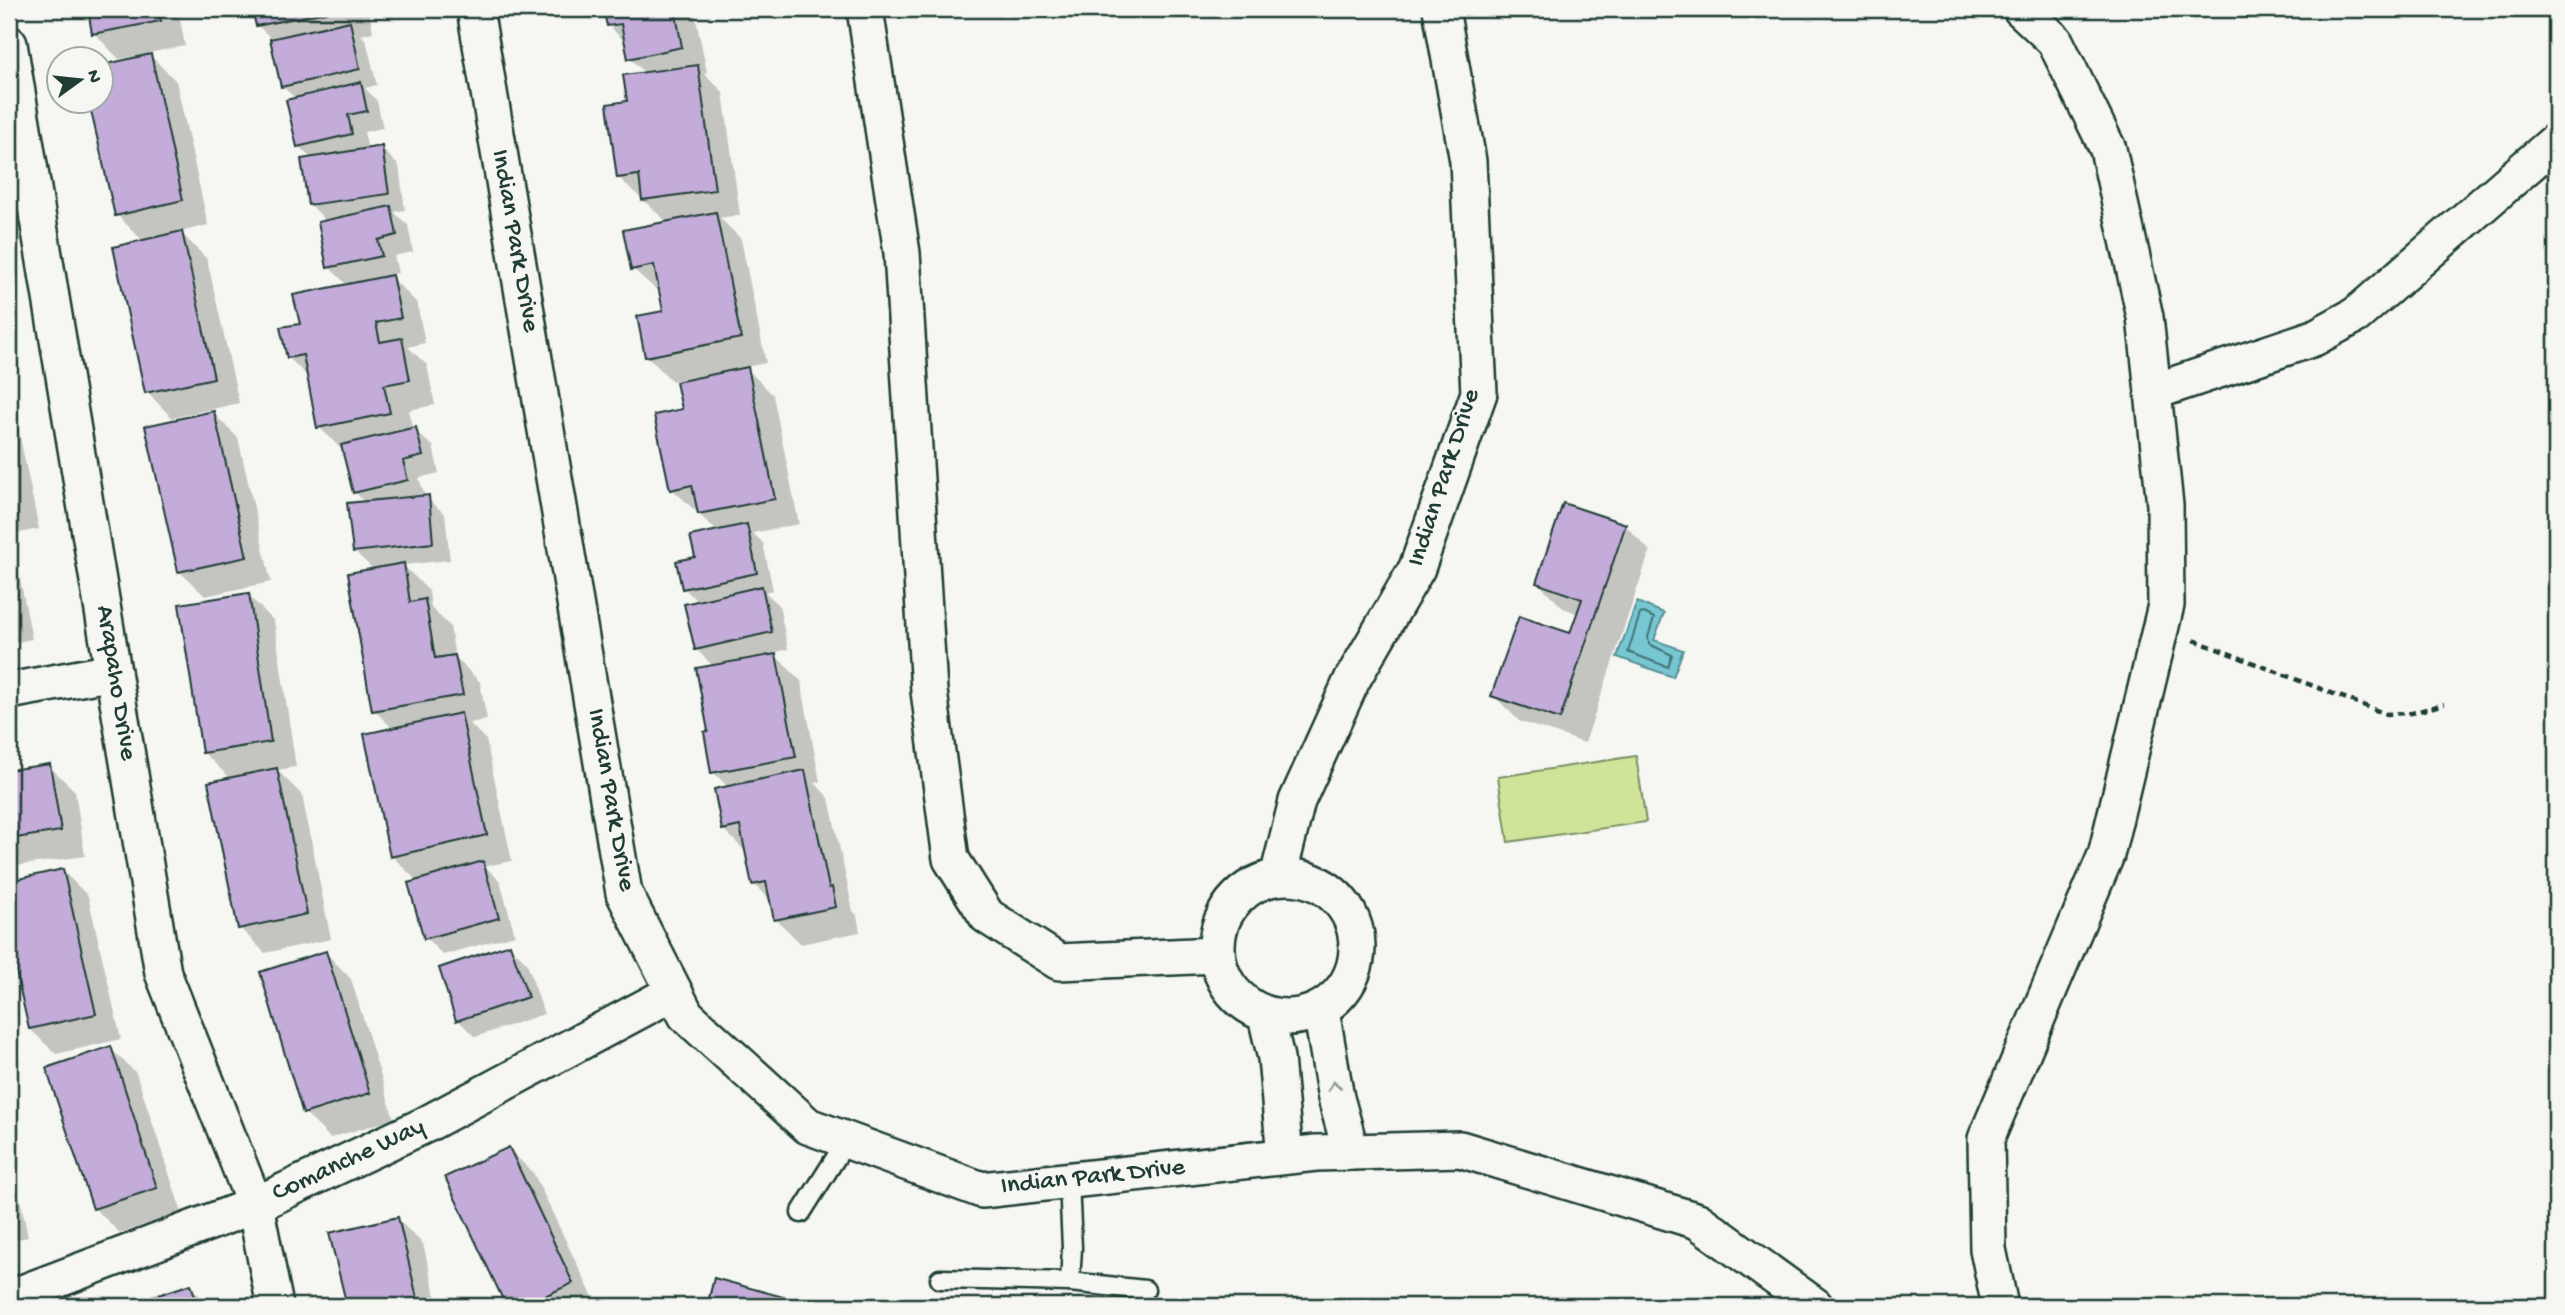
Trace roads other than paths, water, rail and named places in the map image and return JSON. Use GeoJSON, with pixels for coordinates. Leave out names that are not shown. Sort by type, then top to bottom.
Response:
{"type":"FeatureCollection","features":[{"type":"Feature","properties":{"kind":"street","name":"Indian Park Drive"},"geometry":{"type":"LineString","coordinates":[[475,9],[624,893],[686,1015],[808,1126],[982,1190],[1285,1156],[1460,1149],[1698,1221],[1815,1306]]}},
{"type":"Feature","properties":{"kind":"street"},"geometry":{"type":"LineString","coordinates":[[865,9],[902,253],[929,691],[951,859],[987,916],[1059,962],[1216,955]]}},
{"type":"Feature","properties":{"kind":"street","name":"Indian Park Drive"},"geometry":{"type":"LineString","coordinates":[[1278,877],[1297,801],[1352,680],[1417,568],[1479,393],[1468,161],[1441,9]]}},
{"type":"Feature","properties":{"kind":"street"},"geometry":{"type":"LineString","coordinates":[[2000,1306],[1987,1249],[1986,1139],[2106,855],[2166,605],[2165,505],[2145,317],[2108,149],[2055,41],[2021,9]]}},
{"type":"Feature","properties":{"kind":"street","name":"Arapaho Drive"},"geometry":{"type":"LineString","coordinates":[[9,44],[163,973],[255,1205],[275,1306]]}},
{"type":"Feature","properties":{"kind":"street"},"geometry":{"type":"LineString","coordinates":[[2152,392],[2314,338],[2356,315],[2556,141]]}},
{"type":"Feature","properties":{"kind":"street"},"geometry":{"type":"LineString","coordinates":[[9,691],[113,671]]}},
{"type":"Feature","properties":{"kind":"street"},"geometry":{"type":"LineString","coordinates":[[1278,877],[1306,879],[1330,891],[1349,912],[1357,939],[1355,967],[1343,992],[1321,1010],[1295,1019],[1266,1016],[1232,993],[1216,955],[1218,927],[1231,903],[1252,885],[1278,877]]}},
{"type":"Feature","properties":{"kind":"street","name":"Comanche Way"},"geometry":{"type":"LineString","coordinates":[[9,1297],[255,1205],[425,1125],[674,992]]}},
{"type":"Feature","properties":{"kind":"street"},"geometry":{"type":"LineString","coordinates":[[1321,1010],[1336,1098],[1351,1152]]}},
{"type":"Feature","properties":{"kind":"street"},"geometry":{"type":"LineString","coordinates":[[1266,1016],[1276,1058],[1285,1156]]}},
{"type":"Feature","properties":{"kind":"lane"},"geometry":{"type":"LineString","coordinates":[[801,1213],[847,1140]]}},
{"type":"Feature","properties":{"kind":"lane"},"geometry":{"type":"LineString","coordinates":[[1069,1181],[1072,1248],[1070,1282]]}},
{"type":"Feature","properties":{"kind":"lane"},"geometry":{"type":"LineString","coordinates":[[940,1279],[1070,1282],[1145,1290]]}},
{"type":"Feature","properties":{"kind":"water"},"geometry":{"type":"Polygon","coordinates":[[[1637,602],[1664,613],[1654,640],[1683,650],[1673,677],[1617,657],[1637,602]]]}}]}
